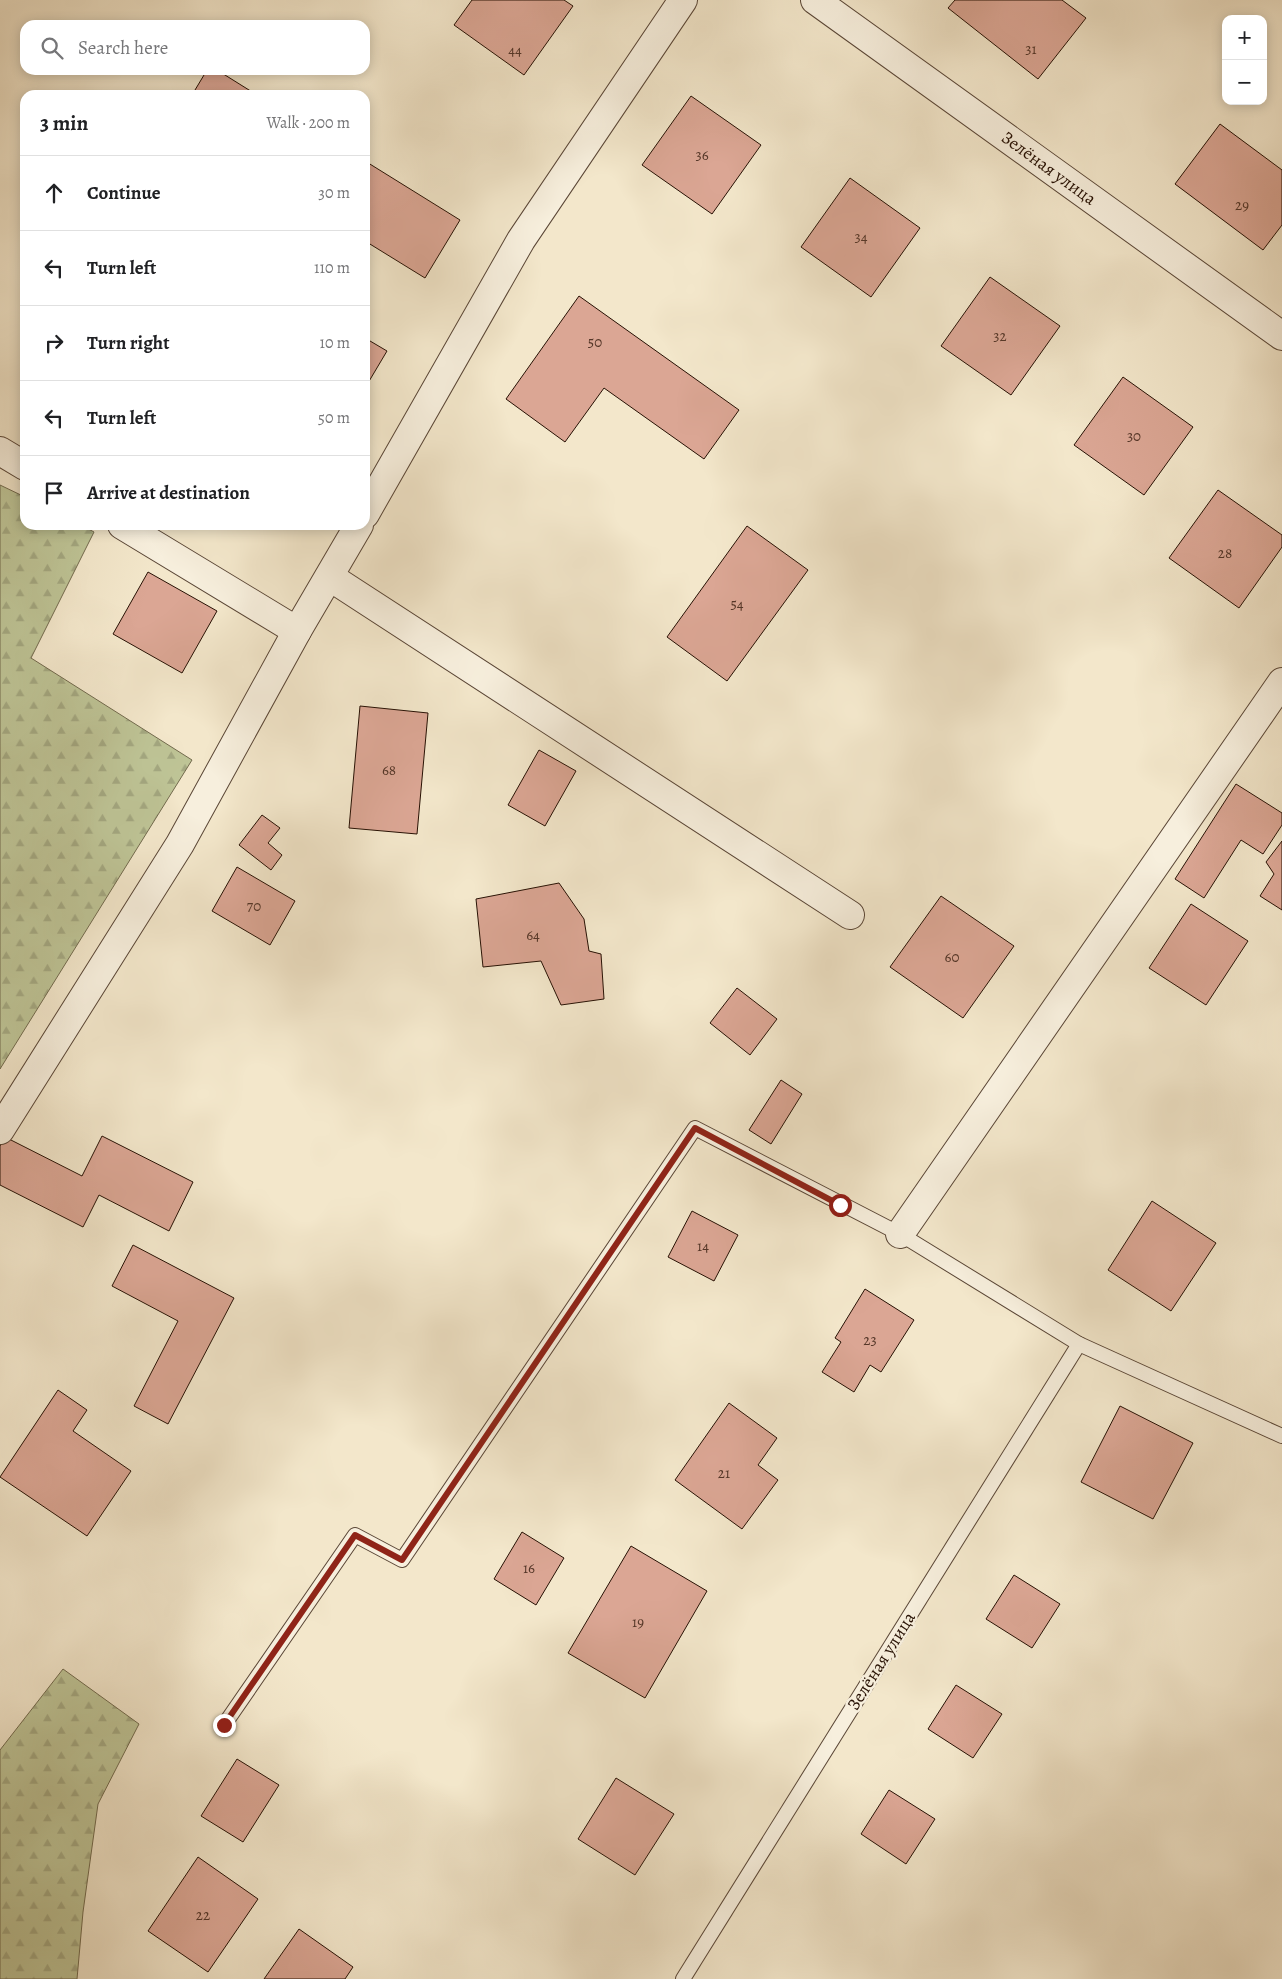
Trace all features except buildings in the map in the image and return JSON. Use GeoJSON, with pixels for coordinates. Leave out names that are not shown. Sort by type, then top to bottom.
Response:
{"type":"FeatureCollection","features":[{"type":"Feature","properties":{"kind":"street"},"geometry":{"type":"LineString","coordinates":[[370,505],[521,240],[683,0]]}},
{"type":"Feature","properties":{"kind":"street","name":"Зелёная улица"},"geometry":{"type":"LineString","coordinates":[[815,0],[1282,336]]}},
{"type":"Feature","properties":{"kind":"street"},"geometry":{"type":"LineString","coordinates":[[0,451],[20,463]]}},
{"type":"Feature","properties":{"kind":"street"},"geometry":{"type":"LineString","coordinates":[[130,530],[296,630]]}},
{"type":"Feature","properties":{"kind":"street"},"geometry":{"type":"LineString","coordinates":[[0,1130],[180,844],[296,630],[330,577],[356,530]]}},
{"type":"Feature","properties":{"kind":"street"},"geometry":{"type":"LineString","coordinates":[[330,577],[850,915]]}},
{"type":"Feature","properties":{"kind":"street"},"geometry":{"type":"LineString","coordinates":[[900,1234],[1282,682]]}},
{"type":"Feature","properties":{"kind":"lane"},"geometry":{"type":"LineString","coordinates":[[224,1725],[355,1535],[402,1560],[695,1128],[900,1234],[1079,1344],[1282,1436]]}},
{"type":"Feature","properties":{"kind":"lane","name":"Зелёная улица"},"geometry":{"type":"LineString","coordinates":[[683,1979],[1079,1344]]}},
{"type":"Feature","properties":{"kind":"green space"},"geometry":{"type":"Polygon","coordinates":[[[0,485],[20,495],[20,530],[90,530],[94,532],[31,658],[192,760],[0,1069],[0,485]]]}},
{"type":"Feature","properties":{"kind":"green space"},"geometry":{"type":"Polygon","coordinates":[[[63,1669],[139,1724],[98,1804],[83,1912],[77,1979],[0,1979],[0,1750],[63,1669]]]}},
{"type":"Feature","properties":{"kind":"route"},"geometry":{"type":"LineString","coordinates":[[224,1725],[355,1535],[402,1560],[695,1128],[840,1205]]}}]}
